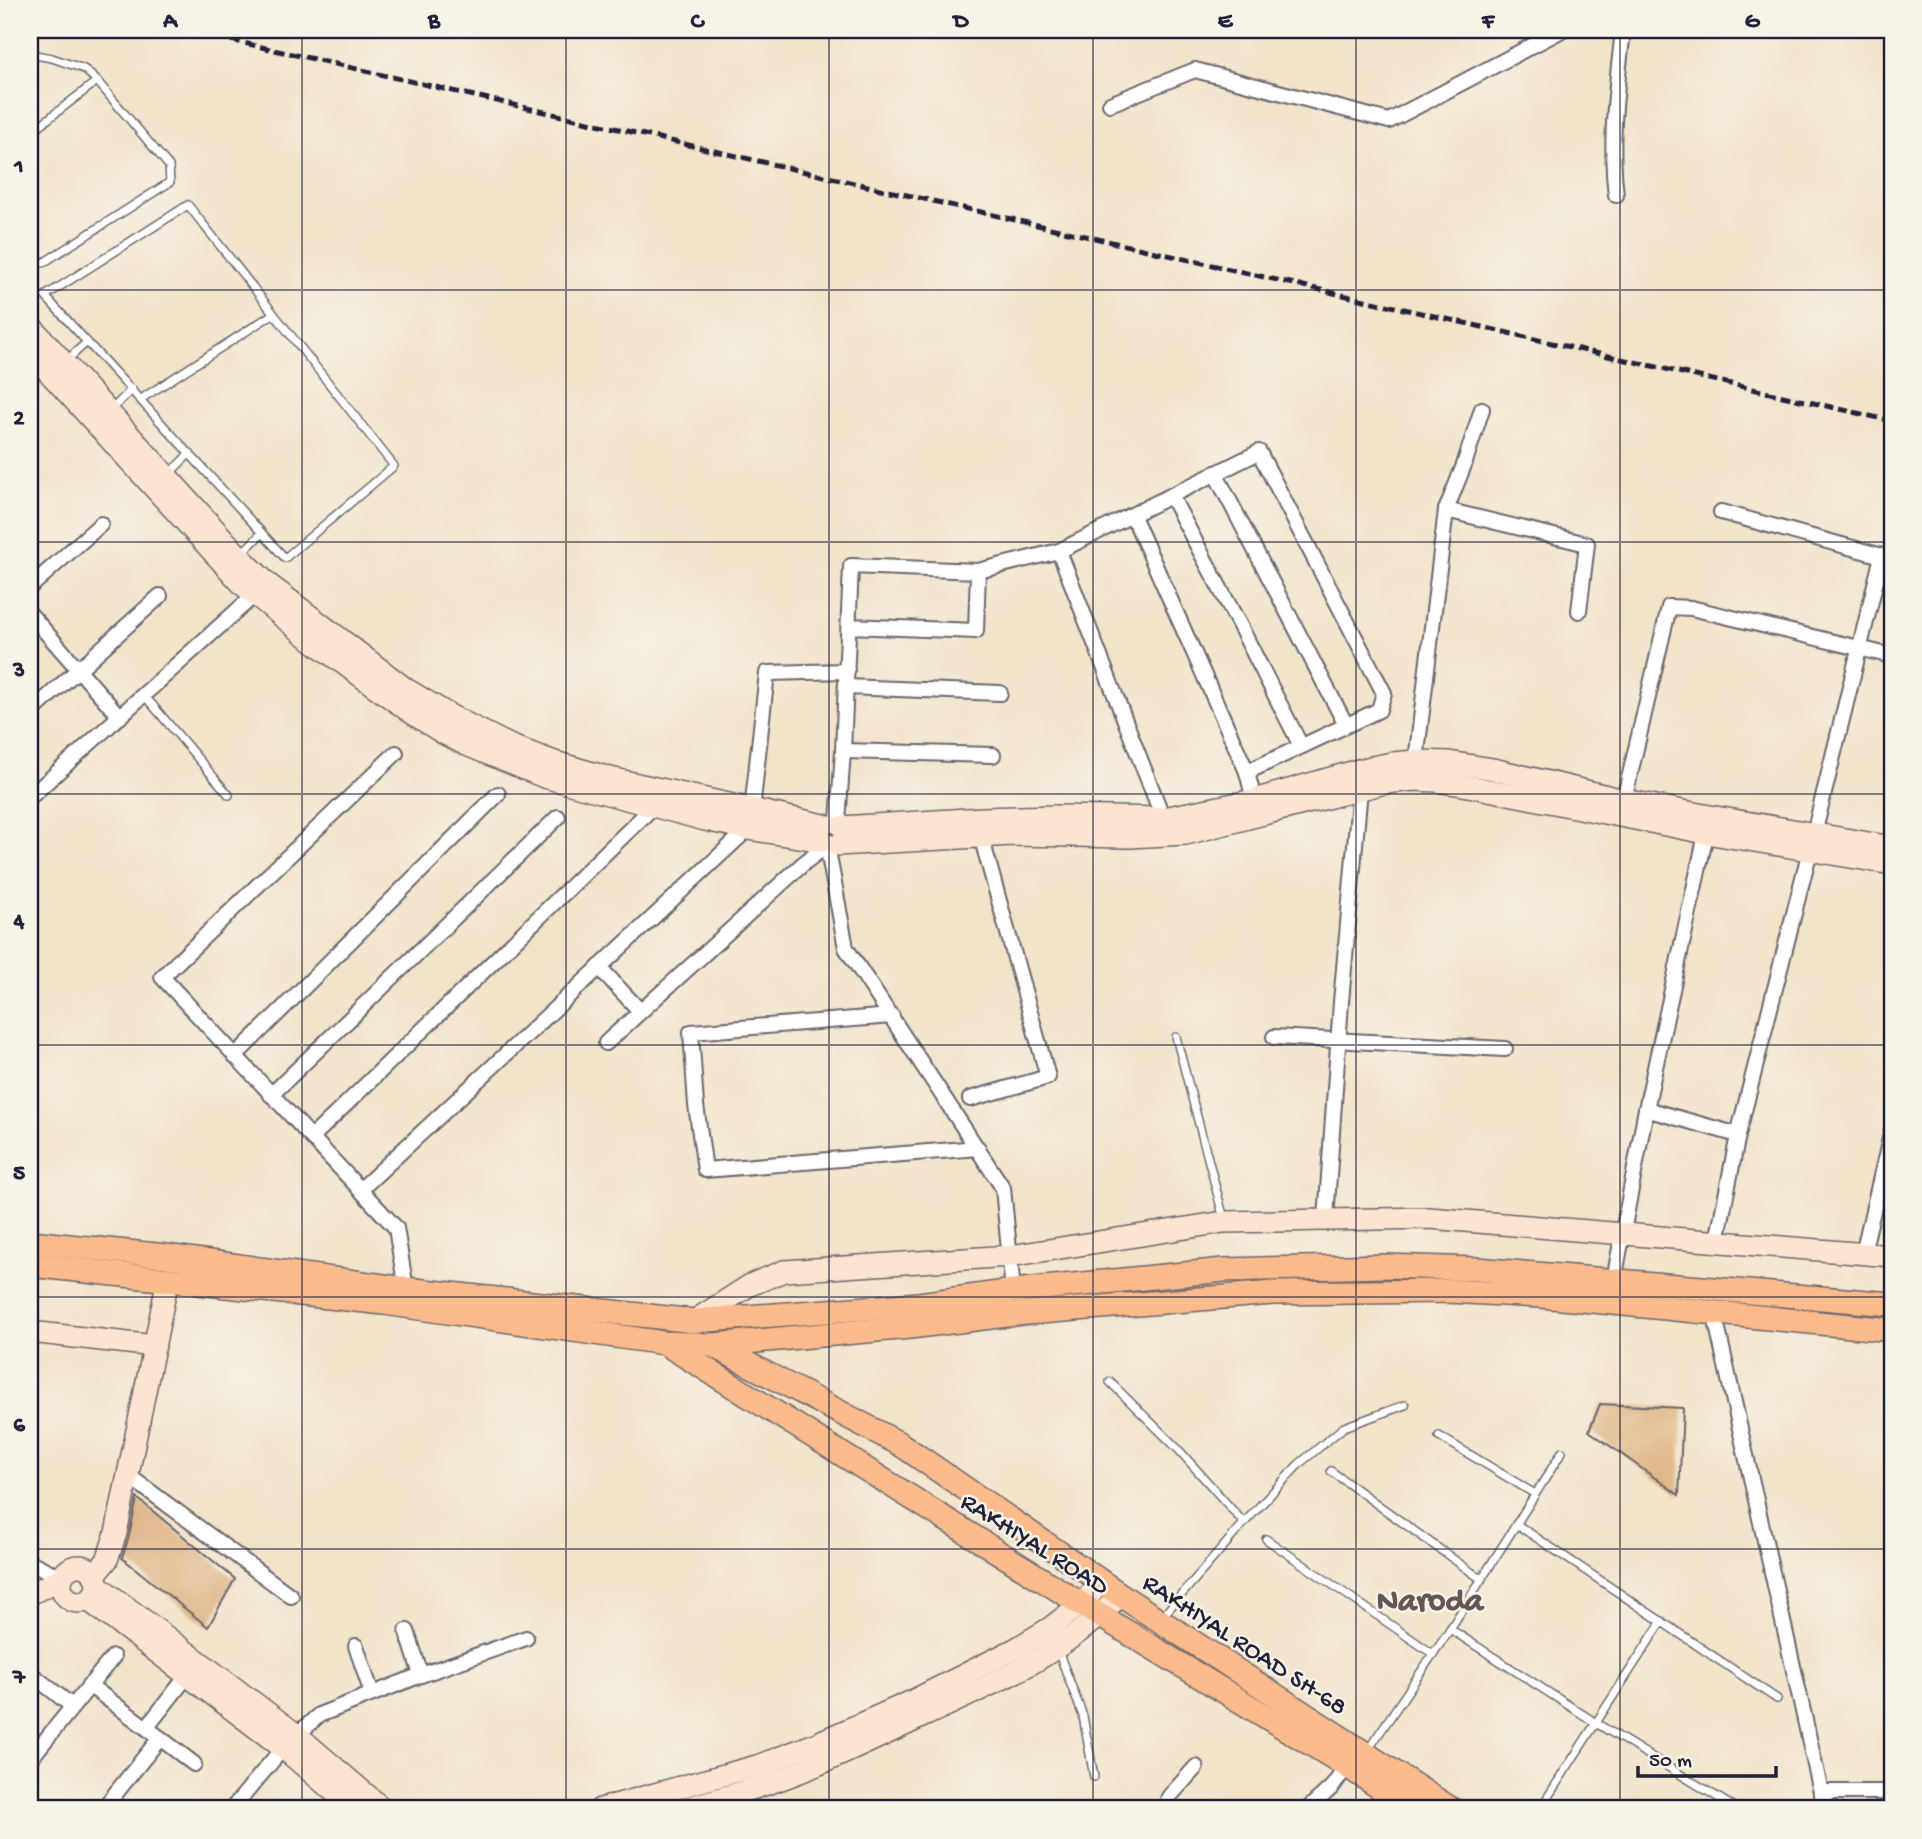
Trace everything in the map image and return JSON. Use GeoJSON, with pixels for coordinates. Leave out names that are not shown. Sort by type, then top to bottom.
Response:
{"type":"FeatureCollection","features":[{"type":"Feature","properties":{"kind":"main road"},"geometry":{"type":"LineString","coordinates":[[30,1242],[166,1256],[406,1289],[694,1321],[919,1304],[1013,1291],[1224,1270],[1386,1266],[1477,1269],[1892,1304]]}},
{"type":"Feature","properties":{"kind":"main road"},"geometry":{"type":"LineString","coordinates":[[30,1265],[384,1303],[664,1343],[713,1345],[910,1327],[1015,1314],[1273,1293],[1448,1291],[1555,1297],[1892,1330]]}},
{"type":"Feature","properties":{"kind":"main road","name":"RAKHIYAL ROAD"},"geometry":{"type":"LineString","coordinates":[[637,1315],[664,1343],[1091,1610],[1356,1760],[1413,1809]]}},
{"type":"Feature","properties":{"kind":"main road","name":"RAKHIYAL ROAD SH-68"},"geometry":{"type":"LineString","coordinates":[[694,1321],[713,1345],[900,1444],[1160,1621],[1356,1760],[1451,1809]]}},
{"type":"Feature","properties":{"kind":"street"},"geometry":{"type":"LineString","coordinates":[[1110,104],[1195,69],[1389,121],[1562,30]]}},
{"type":"Feature","properties":{"kind":"street"},"geometry":{"type":"LineString","coordinates":[[1616,195],[1613,169],[1614,113],[1623,30]]}},
{"type":"Feature","properties":{"kind":"street"},"geometry":{"type":"LineString","coordinates":[[30,325],[239,555],[261,589]]}},
{"type":"Feature","properties":{"kind":"street"},"geometry":{"type":"LineString","coordinates":[[30,352],[243,585],[261,589],[407,689],[451,716],[509,745],[544,777],[654,806],[832,834],[1129,837],[1186,834],[1360,789],[1399,781],[1435,781],[1812,842],[1892,847]]}},
{"type":"Feature","properties":{"kind":"street"},"geometry":{"type":"LineString","coordinates":[[1416,761],[1446,510],[1482,408]]}},
{"type":"Feature","properties":{"kind":"street"},"geometry":{"type":"LineString","coordinates":[[1013,1291],[1003,1188],[846,948],[832,834],[843,751],[851,566],[978,571],[1059,551],[1259,452],[1384,693],[1379,710],[1247,772]]}},
{"type":"Feature","properties":{"kind":"street"},"geometry":{"type":"LineString","coordinates":[[1215,473],[1346,725]]}},
{"type":"Feature","properties":{"kind":"street"},"geometry":{"type":"LineString","coordinates":[[1171,496],[1301,746]]}},
{"type":"Feature","properties":{"kind":"street"},"geometry":{"type":"LineString","coordinates":[[1446,510],[1587,544],[1579,611]]}},
{"type":"Feature","properties":{"kind":"street"},"geometry":{"type":"LineString","coordinates":[[1717,1241],[1738,1135],[1882,556],[1721,512]]}},
{"type":"Feature","properties":{"kind":"street"},"geometry":{"type":"LineString","coordinates":[[1132,516],[1247,772],[1254,800]]}},
{"type":"Feature","properties":{"kind":"street"},"geometry":{"type":"LineString","coordinates":[[30,587],[101,524]]}},
{"type":"Feature","properties":{"kind":"street"},"geometry":{"type":"LineString","coordinates":[[1059,551],[1163,818]]}},
{"type":"Feature","properties":{"kind":"street"},"geometry":{"type":"LineString","coordinates":[[849,626],[976,631],[978,571]]}},
{"type":"Feature","properties":{"kind":"street"},"geometry":{"type":"LineString","coordinates":[[30,797],[261,589]]}},
{"type":"Feature","properties":{"kind":"street"},"geometry":{"type":"LineString","coordinates":[[30,713],[160,596]]}},
{"type":"Feature","properties":{"kind":"street"},"geometry":{"type":"LineString","coordinates":[[1624,800],[1669,607],[1691,608],[1892,656]]}},
{"type":"Feature","properties":{"kind":"street"},"geometry":{"type":"LineString","coordinates":[[30,614],[120,717]]}},
{"type":"Feature","properties":{"kind":"street"},"geometry":{"type":"LineString","coordinates":[[360,1190],[599,967],[750,820],[767,673],[847,671]]}},
{"type":"Feature","properties":{"kind":"street"},"geometry":{"type":"LineString","coordinates":[[846,687],[1000,694]]}},
{"type":"Feature","properties":{"kind":"street"},"geometry":{"type":"LineString","coordinates":[[843,751],[993,755]]}},
{"type":"Feature","properties":{"kind":"street"},"geometry":{"type":"LineString","coordinates":[[396,753],[162,978],[396,1228],[406,1289]]}},
{"type":"Feature","properties":{"kind":"street"},"geometry":{"type":"LineString","coordinates":[[524,761],[555,762],[750,820]]}},
{"type":"Feature","properties":{"kind":"street"},"geometry":{"type":"LineString","coordinates":[[606,1043],[804,863],[832,834],[1034,817],[1163,818],[1254,800],[1392,762],[1416,761],[1449,762],[1493,769],[1624,800],[1708,825]]}},
{"type":"Feature","properties":{"kind":"street"},"geometry":{"type":"LineString","coordinates":[[1326,1219],[1360,789]]}},
{"type":"Feature","properties":{"kind":"street"},"geometry":{"type":"LineString","coordinates":[[235,1056],[498,794]]}},
{"type":"Feature","properties":{"kind":"street"},"geometry":{"type":"LineString","coordinates":[[312,1138],[654,806]]}},
{"type":"Feature","properties":{"kind":"street"},"geometry":{"type":"LineString","coordinates":[[271,1095],[558,817]]}},
{"type":"Feature","properties":{"kind":"street"},"geometry":{"type":"LineString","coordinates":[[1614,1280],[1646,1109],[1708,825]]}},
{"type":"Feature","properties":{"kind":"street"},"geometry":{"type":"LineString","coordinates":[[970,1099],[1048,1077],[981,836]]}},
{"type":"Feature","properties":{"kind":"street"},"geometry":{"type":"LineString","coordinates":[[1812,842],[1892,864]]}},
{"type":"Feature","properties":{"kind":"street"},"geometry":{"type":"LineString","coordinates":[[599,967],[640,1011]]}},
{"type":"Feature","properties":{"kind":"street"},"geometry":{"type":"LineString","coordinates":[[892,1016],[691,1032],[696,1105],[705,1170],[978,1148]]}},
{"type":"Feature","properties":{"kind":"street"},"geometry":{"type":"LineString","coordinates":[[1274,1037],[1505,1049]]}},
{"type":"Feature","properties":{"kind":"street"},"geometry":{"type":"LineString","coordinates":[[1646,1109],[1738,1135]]}},
{"type":"Feature","properties":{"kind":"street"},"geometry":{"type":"LineString","coordinates":[[1863,1253],[1892,1130]]}},
{"type":"Feature","properties":{"kind":"street"},"geometry":{"type":"LineString","coordinates":[[694,1321],[750,1285],[784,1271],[1010,1256],[1224,1222],[1429,1218],[1892,1255]]}},
{"type":"Feature","properties":{"kind":"street"},"geometry":{"type":"LineString","coordinates":[[168,1279],[112,1548],[93,1587],[77,1602],[66,1597],[61,1587],[67,1570],[78,1566],[89,1569],[93,1587],[187,1675],[290,1741],[354,1809]]}},
{"type":"Feature","properties":{"kind":"street"},"geometry":{"type":"LineString","coordinates":[[1714,1312],[1821,1792],[1829,1809]]}},
{"type":"Feature","properties":{"kind":"street"},"geometry":{"type":"LineString","coordinates":[[30,1332],[155,1346]]}},
{"type":"Feature","properties":{"kind":"street"},"geometry":{"type":"LineString","coordinates":[[129,1476],[291,1596]]}},
{"type":"Feature","properties":{"kind":"street"},"geometry":{"type":"LineString","coordinates":[[30,1562],[62,1578]]}},
{"type":"Feature","properties":{"kind":"street"},"geometry":{"type":"LineString","coordinates":[[30,1594],[62,1578]]}},
{"type":"Feature","properties":{"kind":"street"},"geometry":{"type":"LineString","coordinates":[[93,1587],[290,1741],[383,1809]]}},
{"type":"Feature","properties":{"kind":"street"},"geometry":{"type":"LineString","coordinates":[[681,1809],[808,1769],[1021,1669],[1054,1638],[1091,1610],[1111,1588]]}},
{"type":"Feature","properties":{"kind":"street"},"geometry":{"type":"LineString","coordinates":[[407,1631],[421,1675]]}},
{"type":"Feature","properties":{"kind":"street"},"geometry":{"type":"LineString","coordinates":[[232,1809],[290,1741],[319,1715],[526,1638]]}},
{"type":"Feature","properties":{"kind":"street"},"geometry":{"type":"LineString","coordinates":[[600,1809],[760,1765],[912,1701],[1014,1649],[1054,1638]]}},
{"type":"Feature","properties":{"kind":"street"},"geometry":{"type":"LineString","coordinates":[[356,1646],[372,1694]]}},
{"type":"Feature","properties":{"kind":"street"},"geometry":{"type":"LineString","coordinates":[[30,1759],[113,1657]]}},
{"type":"Feature","properties":{"kind":"street"},"geometry":{"type":"LineString","coordinates":[[30,1673],[72,1706]]}},
{"type":"Feature","properties":{"kind":"street"},"geometry":{"type":"LineString","coordinates":[[147,1727],[187,1675]]}},
{"type":"Feature","properties":{"kind":"street"},"geometry":{"type":"LineString","coordinates":[[89,1685],[194,1764]]}},
{"type":"Feature","properties":{"kind":"street"},"geometry":{"type":"LineString","coordinates":[[103,1809],[160,1738]]}},
{"type":"Feature","properties":{"kind":"street"},"geometry":{"type":"LineString","coordinates":[[1308,1809],[1356,1760]]}},
{"type":"Feature","properties":{"kind":"street"},"geometry":{"type":"LineString","coordinates":[[1172,1809],[1169,1797],[1196,1767]]}},
{"type":"Feature","properties":{"kind":"street"},"geometry":{"type":"LineString","coordinates":[[1821,1792],[1892,1792]]}},
{"type":"Feature","properties":{"kind":"lane"},"geometry":{"type":"LineString","coordinates":[[30,54],[84,69],[169,166],[170,182],[43,263]]}},
{"type":"Feature","properties":{"kind":"lane"},"geometry":{"type":"LineString","coordinates":[[30,133],[97,81]]}},
{"type":"Feature","properties":{"kind":"lane"},"geometry":{"type":"LineString","coordinates":[[188,205],[394,466],[285,558],[87,342],[46,296],[188,205]]}},
{"type":"Feature","properties":{"kind":"lane"},"geometry":{"type":"LineString","coordinates":[[141,399],[273,314]]}},
{"type":"Feature","properties":{"kind":"lane"},"geometry":{"type":"LineString","coordinates":[[64,363],[87,342]]}},
{"type":"Feature","properties":{"kind":"lane"},"geometry":{"type":"LineString","coordinates":[[109,412],[132,389]]}},
{"type":"Feature","properties":{"kind":"lane"},"geometry":{"type":"LineString","coordinates":[[168,476],[190,453]]}},
{"type":"Feature","properties":{"kind":"lane"},"geometry":{"type":"LineString","coordinates":[[239,555],[262,533]]}},
{"type":"Feature","properties":{"kind":"lane"},"geometry":{"type":"LineString","coordinates":[[144,695],[229,794]]}},
{"type":"Feature","properties":{"kind":"lane"},"geometry":{"type":"LineString","coordinates":[[1176,1037],[1224,1222]]}},
{"type":"Feature","properties":{"kind":"lane"},"geometry":{"type":"LineString","coordinates":[[1110,1382],[1178,1449],[1244,1523]]}},
{"type":"Feature","properties":{"kind":"lane"},"geometry":{"type":"LineString","coordinates":[[1160,1621],[1299,1464],[1345,1427],[1405,1405]]}},
{"type":"Feature","properties":{"kind":"lane"},"geometry":{"type":"LineString","coordinates":[[1439,1436],[1535,1494]]}},
{"type":"Feature","properties":{"kind":"lane"},"geometry":{"type":"LineString","coordinates":[[1356,1760],[1450,1629],[1562,1452]]}},
{"type":"Feature","properties":{"kind":"lane"},"geometry":{"type":"LineString","coordinates":[[1331,1471],[1481,1579]]}},
{"type":"Feature","properties":{"kind":"lane"},"geometry":{"type":"LineString","coordinates":[[1516,1524],[1777,1699]]}},
{"type":"Feature","properties":{"kind":"lane"},"geometry":{"type":"LineString","coordinates":[[1266,1539],[1433,1654]]}},
{"type":"Feature","properties":{"kind":"lane"},"geometry":{"type":"LineString","coordinates":[[1541,1809],[1662,1621]]}},
{"type":"Feature","properties":{"kind":"lane"},"geometry":{"type":"LineString","coordinates":[[1450,1629],[1737,1809]]}},
{"type":"Feature","properties":{"kind":"lane"},"geometry":{"type":"LineString","coordinates":[[1054,1638],[1083,1716],[1094,1777]]}},
{"type":"Feature","properties":{"kind":"building"},"geometry":{"type":"Polygon","coordinates":[[[1600,1404],[1683,1408],[1679,1495],[1589,1431],[1600,1404]]]}},
{"type":"Feature","properties":{"kind":"building"},"geometry":{"type":"Polygon","coordinates":[[[137,1498],[235,1579],[208,1627],[122,1558],[137,1498]]]}},
{"type":"Feature","properties":{"kind":"railway"},"geometry":{"type":"LineString","coordinates":[[187,30],[1892,421]]}},
{"type":"Feature","properties":{"kind":"district","name":"Naroda"},"geometry":{"type":"Point","coordinates":[1430,1597]}}]}
